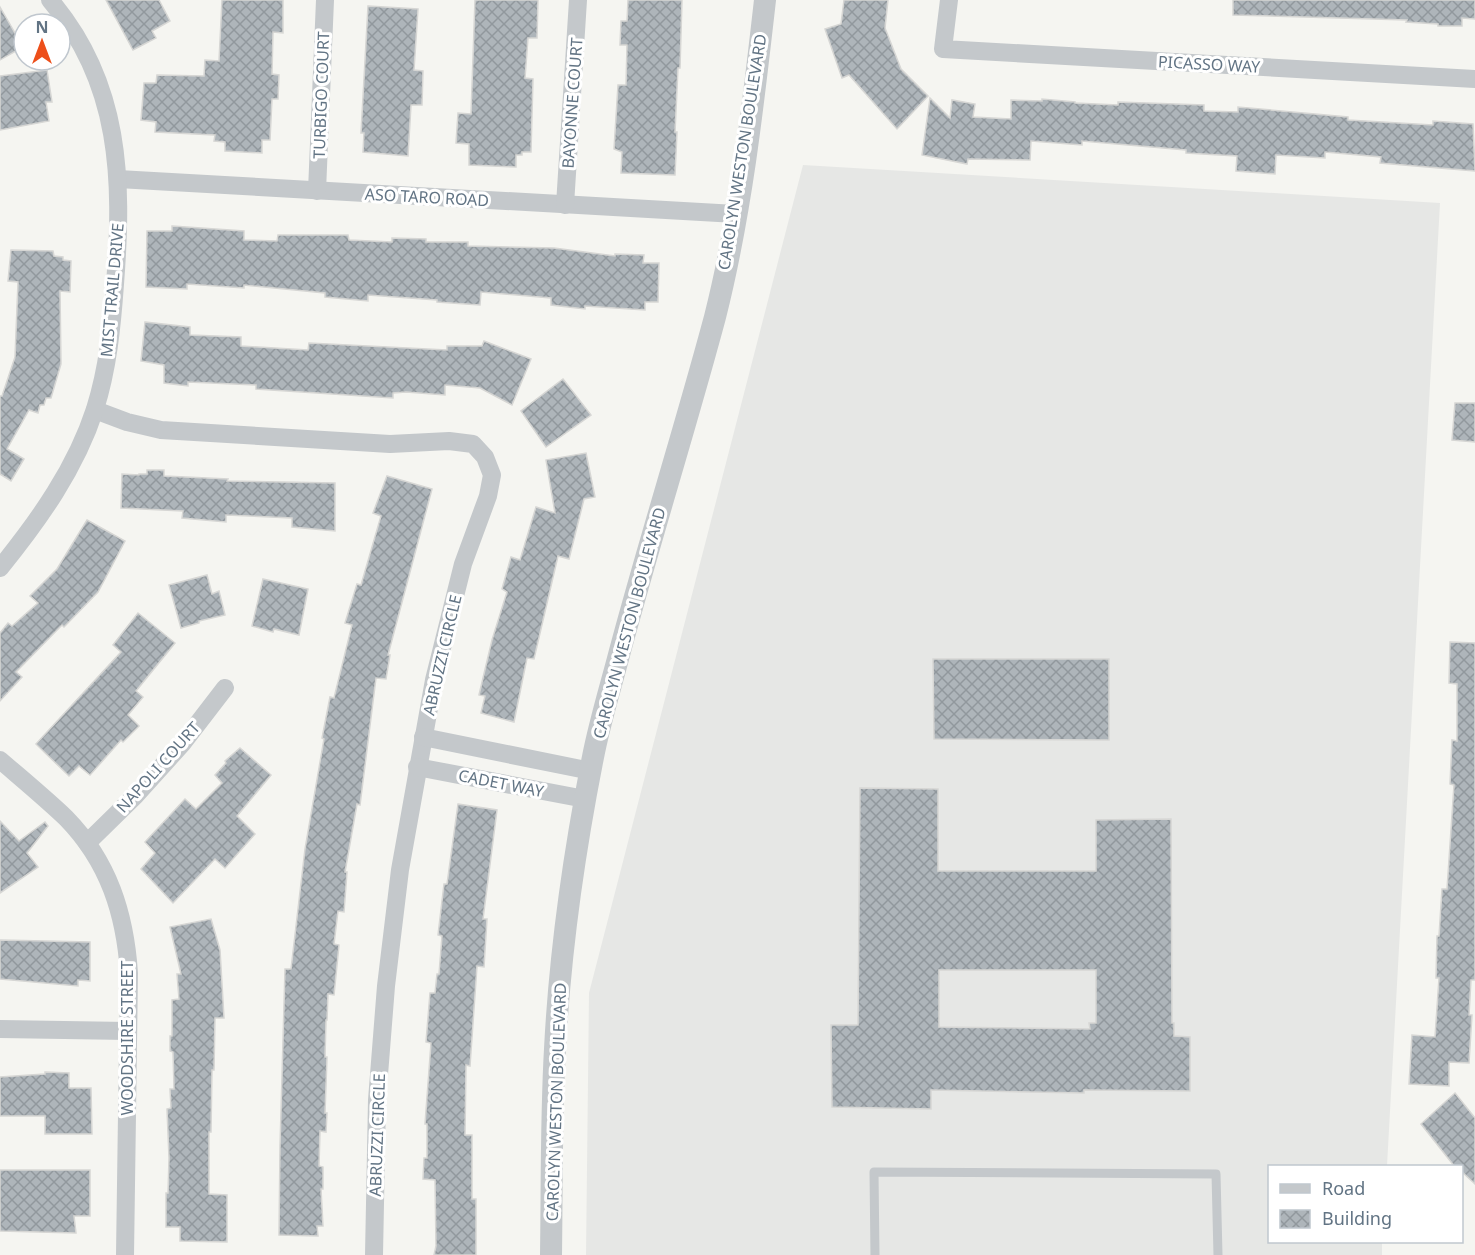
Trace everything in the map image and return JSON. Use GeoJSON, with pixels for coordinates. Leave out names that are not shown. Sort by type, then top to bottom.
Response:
{"type":"FeatureCollection","features":[{"type":"Feature","properties":{"kind":"street","name":"MIST TRAIL DRIVE"},"geometry":{"type":"LineString","coordinates":[[0,568],[28,534],[53,497],[76,454],[95,410],[112,333],[120,226],[118,179],[109,116],[98,78],[84,46],[66,18],[50,0]]}},
{"type":"Feature","properties":{"kind":"street","name":"TURBIGO COURT"},"geometry":{"type":"LineString","coordinates":[[317,191],[325,0]]}},
{"type":"Feature","properties":{"kind":"street","name":"BAYONNE COURT"},"geometry":{"type":"LineString","coordinates":[[565,205],[578,0]]}},
{"type":"Feature","properties":{"kind":"street","name":"CAROLYN WESTON BOULEVARD"},"geometry":{"type":"LineString","coordinates":[[551,1255],[555,1049],[573,864],[591,771],[637,586],[716,313],[736,214],[765,0]]}},
{"type":"Feature","properties":{"kind":"street","name":"PICASSO WAY"},"geometry":{"type":"LineString","coordinates":[[949,0],[943,49],[1475,79]]}},
{"type":"Feature","properties":{"kind":"street","name":"ASO TARO ROAD"},"geometry":{"type":"LineString","coordinates":[[118,179],[736,214]]}},
{"type":"Feature","properties":{"kind":"street","name":"ABRUZZI CIRCLE"},"geometry":{"type":"LineString","coordinates":[[95,410],[126,422],[161,430],[390,444],[449,441],[473,444],[485,457],[492,475],[488,495],[463,564],[434,680],[400,870],[386,986],[377,1100],[374,1255]]}},
{"type":"Feature","properties":{"kind":"street","name":"NAPOLI COURT"},"geometry":{"type":"LineString","coordinates":[[87,843],[136,795],[182,744],[225,688]]}},
{"type":"Feature","properties":{"kind":"street","name":"CADET WAY"},"geometry":{"type":"LineString","coordinates":[[423,737],[591,771]]}},
{"type":"Feature","properties":{"kind":"street","name":"WOODSHIRE STREET"},"geometry":{"type":"LineString","coordinates":[[0,760],[66,819],[87,843],[105,872],[117,902],[126,940],[130,1006],[125,1255]]}},
{"type":"Feature","properties":{"kind":"street","name":"CADET WAY"},"geometry":{"type":"LineString","coordinates":[[417,767],[585,799]]}},
{"type":"Feature","properties":{"kind":"street"},"geometry":{"type":"LineString","coordinates":[[0,1029],[128,1031]]}},
{"type":"Feature","properties":{"kind":"lane"},"geometry":{"type":"LineString","coordinates":[[875,1255],[874,1172],[1216,1174],[1218,1255]]}},
{"type":"Feature","properties":{"kind":"shaded area"},"geometry":{"type":"Polygon","coordinates":[[[803,165],[1440,203],[1387,1165],[1268,1165],[1268,1243],[1382,1243],[1382,1255],[586,1255],[589,993],[803,165]]]}},
{"type":"Feature","properties":{"kind":"building"},"geometry":{"type":"Polygon","coordinates":[[[106,0],[159,0],[170,21],[152,31],[156,38],[133,50],[106,0]]]}},
{"type":"Feature","properties":{"kind":"building"},"geometry":{"type":"Polygon","coordinates":[[[222,0],[283,0],[283,33],[273,32],[272,74],[279,75],[278,99],[272,99],[270,140],[262,140],[262,153],[225,151],[225,142],[214,141],[215,135],[155,132],[156,122],[141,120],[144,83],[156,83],[157,75],[204,76],[205,60],[219,61],[222,0]]]}},
{"type":"Feature","properties":{"kind":"building"},"geometry":{"type":"Polygon","coordinates":[[[475,0],[538,0],[537,38],[528,38],[525,78],[533,79],[531,152],[516,155],[516,167],[469,165],[469,144],[456,143],[458,113],[471,114],[475,0]]]}},
{"type":"Feature","properties":{"kind":"building"},"geometry":{"type":"Polygon","coordinates":[[[628,0],[682,0],[675,175],[621,173],[622,152],[614,149],[618,85],[626,85],[627,45],[620,45],[621,21],[627,21],[628,0]]]}},
{"type":"Feature","properties":{"kind":"building"},"geometry":{"type":"Polygon","coordinates":[[[844,0],[888,0],[885,28],[901,69],[928,96],[897,129],[849,75],[842,78],[825,29],[841,24],[844,0]]]}},
{"type":"Feature","properties":{"kind":"building"},"geometry":{"type":"Polygon","coordinates":[[[1233,0],[1475,0],[1475,19],[1462,18],[1462,26],[1438,26],[1438,24],[1406,22],[1407,20],[1233,15],[1233,0]]]}},
{"type":"Feature","properties":{"kind":"building"},"geometry":{"type":"Polygon","coordinates":[[[368,6],[418,9],[414,70],[423,71],[422,105],[411,105],[408,156],[363,152],[364,133],[361,133],[368,6]]]}},
{"type":"Feature","properties":{"kind":"building"},"geometry":{"type":"Polygon","coordinates":[[[0,7],[12,28],[12,53],[0,60],[0,7]]]}},
{"type":"Feature","properties":{"kind":"building"},"geometry":{"type":"Polygon","coordinates":[[[47,72],[52,102],[46,102],[49,121],[0,130],[0,76],[47,72]]]}},
{"type":"Feature","properties":{"kind":"building"},"geometry":{"type":"Polygon","coordinates":[[[930,98],[950,118],[952,100],[975,104],[973,117],[1011,119],[1011,100],[1042,101],[1042,99],[1118,105],[1118,102],[1204,105],[1204,111],[1238,112],[1238,107],[1348,117],[1348,120],[1433,125],[1433,121],[1473,124],[1475,171],[1380,163],[1381,157],[1325,152],[1325,158],[1276,155],[1275,174],[1236,171],[1237,156],[1186,153],[1186,150],[1082,141],[1082,145],[1031,141],[1030,160],[968,159],[967,164],[922,155],[930,98]]]}},
{"type":"Feature","properties":{"kind":"building"},"geometry":{"type":"Polygon","coordinates":[[[172,226],[244,231],[244,240],[277,241],[278,235],[348,235],[349,240],[392,242],[392,238],[426,239],[426,242],[468,242],[468,246],[554,248],[615,256],[615,254],[644,255],[643,263],[659,263],[658,302],[645,302],[645,310],[585,306],[585,309],[551,305],[551,298],[481,292],[480,305],[368,295],[368,301],[325,297],[325,293],[244,285],[244,288],[187,284],[187,289],[146,287],[147,231],[172,231],[172,226]]]}},
{"type":"Feature","properties":{"kind":"building"},"geometry":{"type":"Polygon","coordinates":[[[11,250],[53,251],[54,256],[71,261],[70,292],[60,291],[61,364],[51,398],[46,398],[44,405],[40,405],[38,413],[29,410],[7,449],[24,459],[11,481],[0,474],[0,396],[2,396],[15,357],[18,282],[8,281],[11,250]]]}},
{"type":"Feature","properties":{"kind":"building"},"geometry":{"type":"Polygon","coordinates":[[[145,322],[190,327],[190,335],[241,337],[241,346],[308,350],[309,343],[447,350],[447,346],[482,346],[484,341],[531,359],[512,405],[480,388],[445,385],[445,395],[406,392],[393,393],[393,398],[256,389],[256,385],[188,382],[188,386],[164,383],[164,365],[141,361],[145,322]]]}},
{"type":"Feature","properties":{"kind":"building"},"geometry":{"type":"Polygon","coordinates":[[[563,379],[591,415],[546,447],[521,411],[563,379]]]}},
{"type":"Feature","properties":{"kind":"building"},"geometry":{"type":"Polygon","coordinates":[[[1455,403],[1475,403],[1475,442],[1452,440],[1455,403]]]}},
{"type":"Feature","properties":{"kind":"building"},"geometry":{"type":"Polygon","coordinates":[[[586,453],[595,497],[584,499],[569,559],[558,556],[534,659],[527,658],[514,722],[481,713],[485,696],[479,695],[492,640],[507,592],[502,589],[511,557],[520,560],[536,507],[555,513],[546,460],[586,453]]]}},
{"type":"Feature","properties":{"kind":"building"},"geometry":{"type":"Polygon","coordinates":[[[147,470],[164,470],[164,476],[228,479],[227,481],[335,483],[335,531],[292,527],[292,518],[226,515],[226,522],[182,518],[183,511],[121,508],[122,474],[147,474],[147,470]]]}},
{"type":"Feature","properties":{"kind":"building"},"geometry":{"type":"Polygon","coordinates":[[[387,476],[432,489],[388,655],[390,655],[386,679],[376,678],[360,805],[357,804],[345,872],[347,872],[344,912],[338,911],[334,944],[339,945],[334,995],[328,994],[326,1020],[326,1132],[320,1131],[319,1166],[323,1167],[323,1189],[321,1189],[323,1226],[317,1226],[318,1236],[279,1235],[285,969],[291,969],[305,849],[324,739],[322,738],[330,697],[334,698],[352,625],[345,623],[357,584],[361,585],[381,516],[373,513],[387,476]]]}},
{"type":"Feature","properties":{"kind":"building"},"geometry":{"type":"Polygon","coordinates":[[[87,520],[125,541],[98,592],[16,672],[22,677],[0,701],[0,633],[8,623],[12,626],[38,603],[30,596],[57,569],[87,520]]]}},
{"type":"Feature","properties":{"kind":"building"},"geometry":{"type":"Polygon","coordinates":[[[207,575],[212,594],[219,591],[225,615],[181,628],[169,585],[207,575]]]}},
{"type":"Feature","properties":{"kind":"building"},"geometry":{"type":"Polygon","coordinates":[[[263,579],[308,589],[299,635],[274,629],[273,632],[252,626],[263,579]]]}},
{"type":"Feature","properties":{"kind":"building"},"geometry":{"type":"Polygon","coordinates":[[[138,613],[175,643],[136,691],[143,697],[128,715],[139,726],[123,742],[121,740],[90,775],[79,766],[69,776],[36,744],[121,652],[113,645],[138,613]]]}},
{"type":"Feature","properties":{"kind":"building"},"geometry":{"type":"Polygon","coordinates":[[[1450,642],[1475,643],[1475,980],[1471,980],[1469,1015],[1472,1015],[1469,1063],[1449,1062],[1449,1086],[1409,1084],[1412,1035],[1435,1037],[1439,978],[1436,978],[1437,936],[1439,936],[1442,889],[1447,889],[1454,785],[1450,784],[1452,740],[1457,741],[1457,684],[1449,683],[1450,642]]]}},
{"type":"Feature","properties":{"kind":"building"},"geometry":{"type":"Polygon","coordinates":[[[933,659],[1109,659],[1109,740],[934,739],[933,659]]]}},
{"type":"Feature","properties":{"kind":"building"},"geometry":{"type":"Polygon","coordinates":[[[240,748],[271,775],[237,816],[255,834],[225,868],[215,859],[173,903],[141,869],[155,853],[145,842],[185,799],[196,809],[222,783],[215,775],[226,763],[225,761],[240,748]]]}},
{"type":"Feature","properties":{"kind":"building"},"geometry":{"type":"Polygon","coordinates":[[[860,788],[938,789],[938,871],[1096,871],[1096,820],[1171,819],[1172,1023],[1174,1023],[1174,1036],[1190,1037],[1190,1091],[1084,1090],[1084,1093],[931,1090],[931,1109],[832,1107],[831,1025],[858,1025],[860,788]],[[939,970],[939,1027],[1090,1029],[1089,1023],[1096,1023],[1096,970],[939,970]]]}},
{"type":"Feature","properties":{"kind":"building"},"geometry":{"type":"Polygon","coordinates":[[[458,804],[497,810],[483,919],[487,919],[484,967],[477,966],[470,1066],[466,1065],[465,1135],[472,1135],[472,1199],[476,1199],[476,1255],[434,1255],[436,1246],[435,1180],[423,1179],[424,1158],[427,1158],[427,1124],[425,1124],[431,1043],[426,1042],[430,993],[435,993],[437,974],[439,974],[442,936],[438,935],[458,804]]]}},
{"type":"Feature","properties":{"kind":"building"},"geometry":{"type":"Polygon","coordinates":[[[0,821],[19,841],[45,822],[48,826],[27,853],[38,867],[0,893],[0,821]]]}},
{"type":"Feature","properties":{"kind":"building"},"geometry":{"type":"Polygon","coordinates":[[[211,919],[220,950],[224,1018],[215,1018],[211,1132],[209,1132],[209,1194],[227,1195],[227,1242],[180,1241],[180,1227],[166,1227],[169,1158],[167,1109],[171,1108],[170,1089],[174,1089],[173,1052],[170,1051],[172,1000],[179,999],[177,974],[181,974],[170,927],[211,919]]]}},
{"type":"Feature","properties":{"kind":"building"},"geometry":{"type":"Polygon","coordinates":[[[0,940],[90,942],[90,981],[78,980],[78,986],[0,979],[0,940]]]}},
{"type":"Feature","properties":{"kind":"building"},"geometry":{"type":"Polygon","coordinates":[[[45,1072],[69,1073],[69,1088],[91,1088],[92,1134],[45,1134],[45,1116],[0,1116],[0,1077],[45,1074],[45,1072]]]}},
{"type":"Feature","properties":{"kind":"building"},"geometry":{"type":"Polygon","coordinates":[[[1455,1093],[1475,1118],[1475,1184],[1463,1173],[1463,1165],[1453,1165],[1421,1124],[1455,1093]]]}},
{"type":"Feature","properties":{"kind":"building"},"geometry":{"type":"Polygon","coordinates":[[[0,1170],[90,1170],[90,1216],[74,1216],[76,1233],[0,1231],[0,1170]]]}}]}
